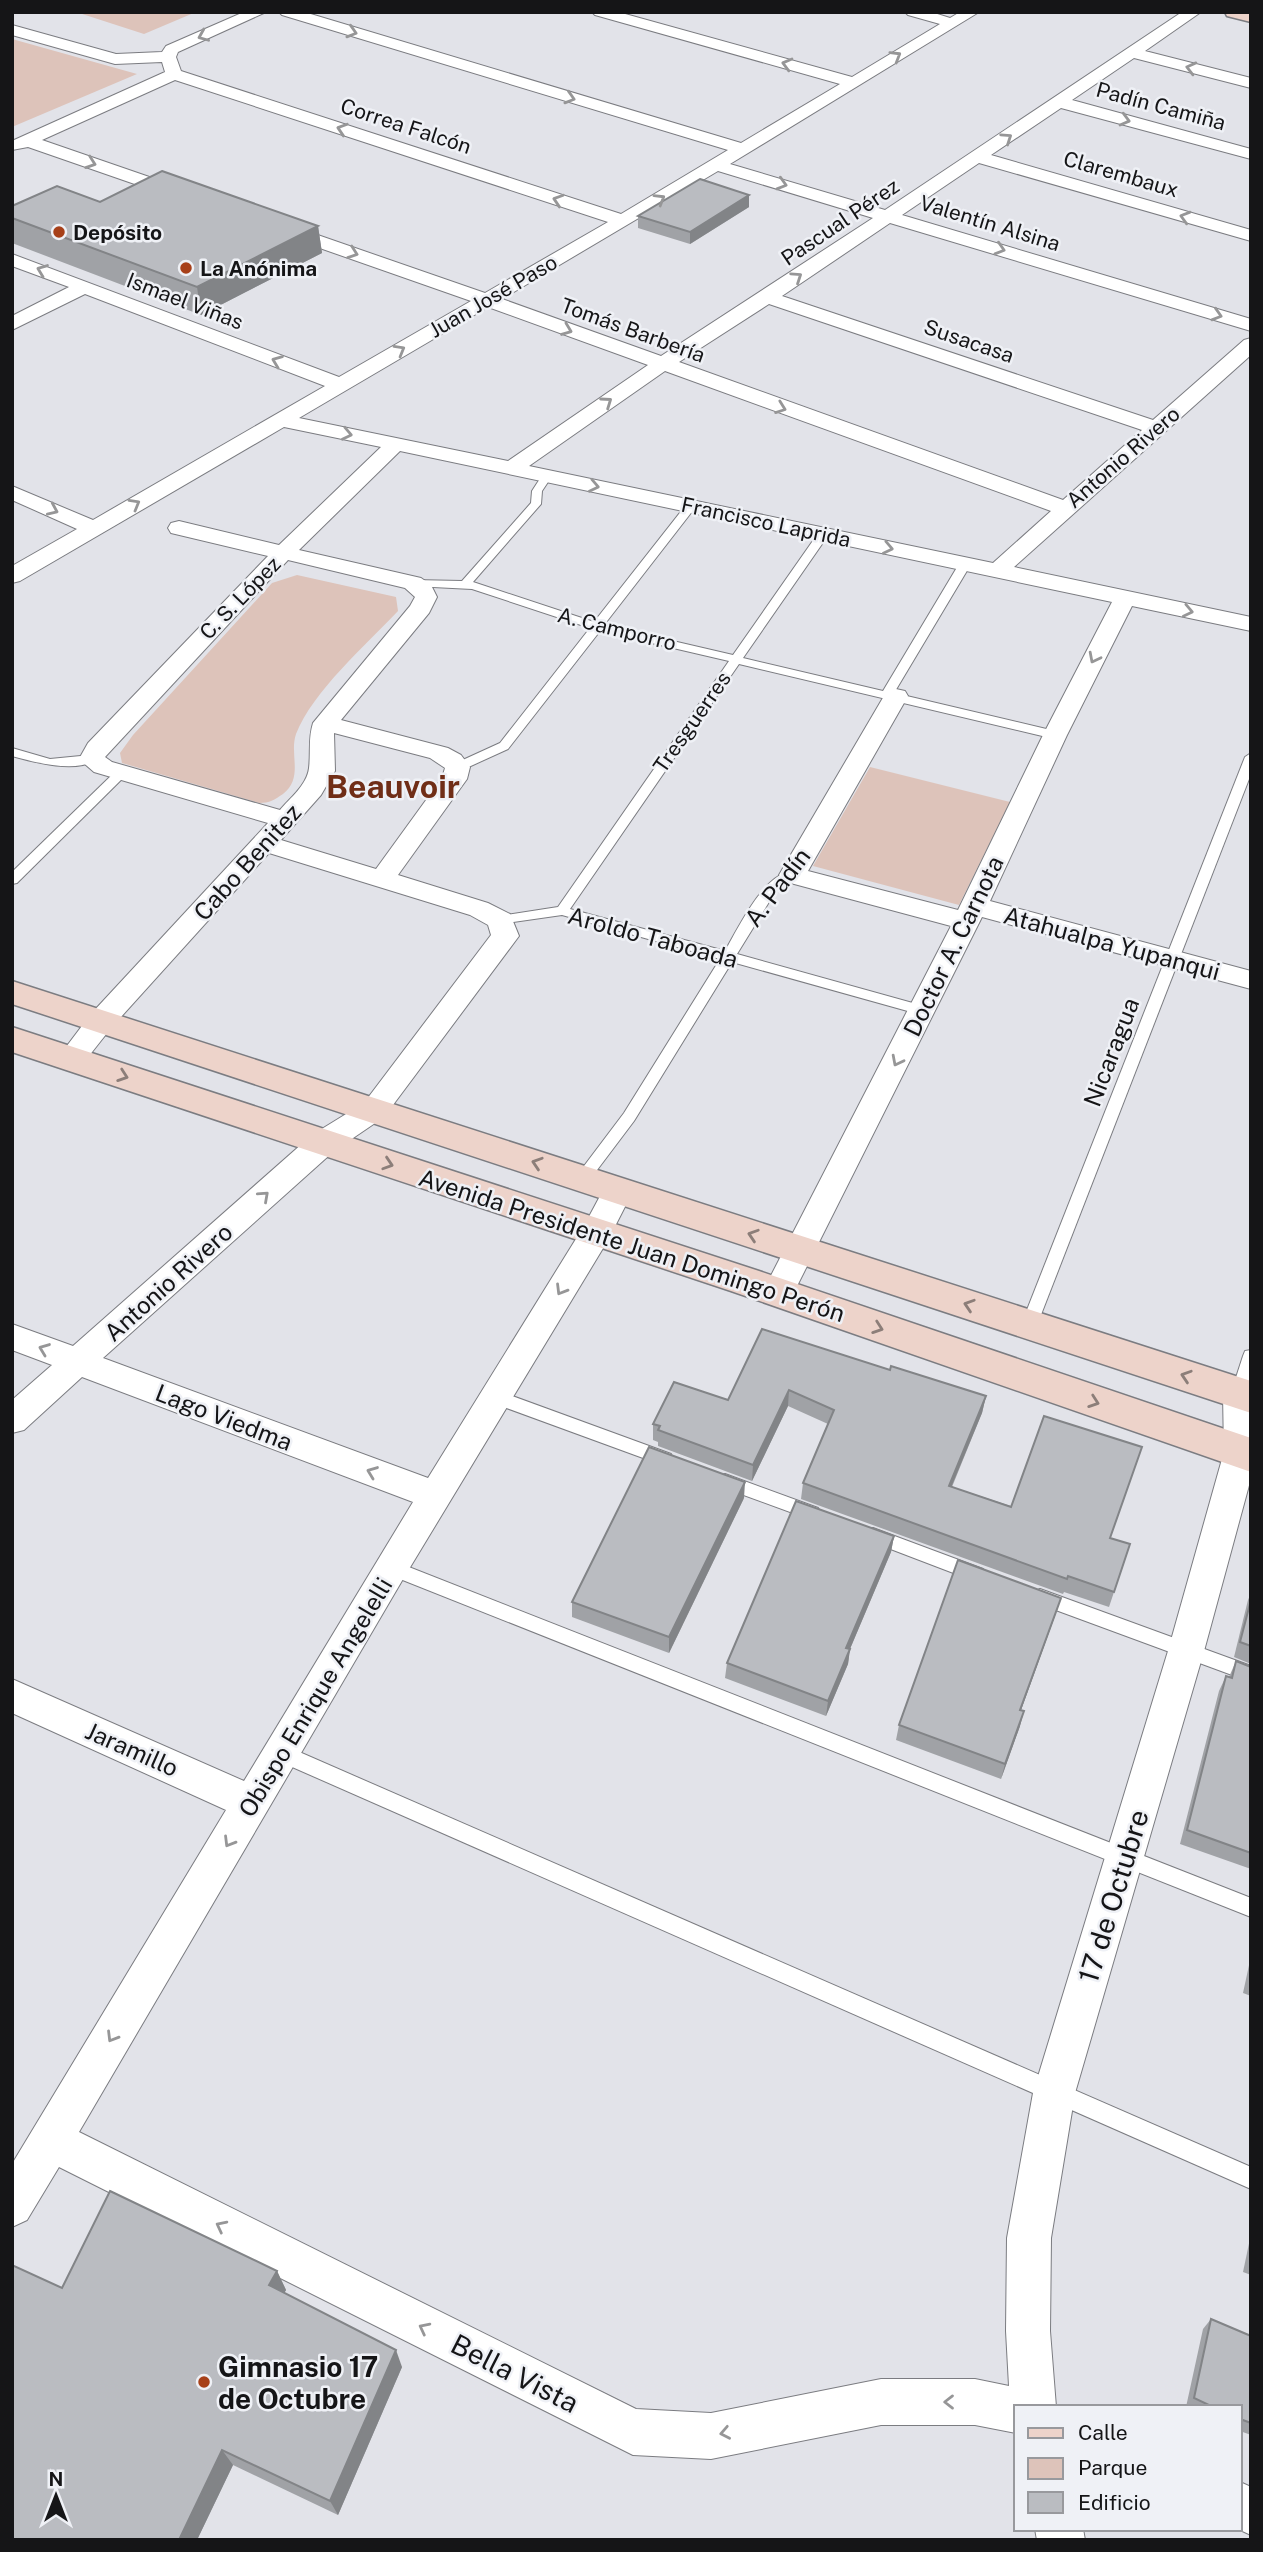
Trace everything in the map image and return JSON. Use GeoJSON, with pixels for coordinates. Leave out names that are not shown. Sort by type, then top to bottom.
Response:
{"type":"FeatureCollection","features":[{"type":"Feature","properties":{"kind":"main road"},"geometry":{"type":"LineString","coordinates":[[1234,12],[1251,16]]}},
{"type":"Feature","properties":{"kind":"main road","name":"Avenida Presidente Juan Domingo Perón"},"geometry":{"type":"LineString","coordinates":[[12,992],[1245,1395]]}},
{"type":"Feature","properties":{"kind":"main road","name":"Avenida Presidente Juan Domingo Perón"},"geometry":{"type":"LineString","coordinates":[[12,1039],[597,1232],[1246,1454]]}},
{"type":"Feature","properties":{"kind":"street"},"geometry":{"type":"LineString","coordinates":[[20,145],[174,74],[169,57],[172,49],[258,12]]}},
{"type":"Feature","properties":{"kind":"street"},"geometry":{"type":"LineString","coordinates":[[287,12],[742,149]]}},
{"type":"Feature","properties":{"kind":"street"},"geometry":{"type":"LineString","coordinates":[[600,12],[853,82]]}},
{"type":"Feature","properties":{"kind":"street"},"geometry":{"type":"LineString","coordinates":[[913,12],[952,23]]}},
{"type":"Feature","properties":{"kind":"street","name":"Juan José Paso"},"geometry":{"type":"LineString","coordinates":[[12,576],[623,221],[971,12]]}},
{"type":"Feature","properties":{"kind":"street","name":"Pascual Pérez"},"geometry":{"type":"LineString","coordinates":[[511,468],[661,365],[979,157],[1193,12]]}},
{"type":"Feature","properties":{"kind":"street"},"geometry":{"type":"LineString","coordinates":[[12,30],[115,58],[169,57]]}},
{"type":"Feature","properties":{"kind":"street"},"geometry":{"type":"LineString","coordinates":[[1132,53],[1251,83]]}},
{"type":"Feature","properties":{"kind":"street","name":"Correa Falcón"},"geometry":{"type":"LineString","coordinates":[[174,74],[623,221]]}},
{"type":"Feature","properties":{"kind":"street","name":"Padín Camiña"},"geometry":{"type":"LineString","coordinates":[[1059,102],[1251,154]]}},
{"type":"Feature","properties":{"kind":"street"},"geometry":{"type":"LineString","coordinates":[[20,145],[198,200]]}},
{"type":"Feature","properties":{"kind":"street","name":"Clarembaux"},"geometry":{"type":"LineString","coordinates":[[979,157],[1251,236]]}},
{"type":"Feature","properties":{"kind":"street","name":"Valentín Alsina"},"geometry":{"type":"LineString","coordinates":[[716,165],[1251,325]]}},
{"type":"Feature","properties":{"kind":"street","name":"Tomás Barbería"},"geometry":{"type":"LineString","coordinates":[[264,223],[486,299],[661,365],[1064,509]]}},
{"type":"Feature","properties":{"kind":"street","name":"Ismael Viñas"},"geometry":{"type":"LineString","coordinates":[[12,259],[341,385]]}},
{"type":"Feature","properties":{"kind":"street"},"geometry":{"type":"LineString","coordinates":[[12,324],[84,287]]}},
{"type":"Feature","properties":{"kind":"street","name":"Susacasa"},"geometry":{"type":"LineString","coordinates":[[768,297],[1156,428]]}},
{"type":"Feature","properties":{"kind":"street","name":"Antonio Rivero"},"geometry":{"type":"LineString","coordinates":[[1005,564],[1251,344]]}},
{"type":"Feature","properties":{"kind":"street","name":"Francisco Laprida"},"geometry":{"type":"LineString","coordinates":[[302,408],[530,455],[1005,564],[1125,598],[1251,624]]}},
{"type":"Feature","properties":{"kind":"street","name":"Francisco Laprida"},"geometry":{"type":"LineString","coordinates":[[281,420],[965,564],[1005,564],[1251,605]]}},
{"type":"Feature","properties":{"kind":"street","name":"C. S. López"},"geometry":{"type":"LineString","coordinates":[[91,759],[97,748],[282,553],[396,444]]}},
{"type":"Feature","properties":{"kind":"street"},"geometry":{"type":"LineString","coordinates":[[12,492],[94,528]]}},
{"type":"Feature","properties":{"kind":"street","name":"A. Camporro"},"geometry":{"type":"LineString","coordinates":[[179,528],[413,583]]}},
{"type":"Feature","properties":{"kind":"street"},"geometry":{"type":"LineString","coordinates":[[382,879],[454,779],[458,767],[439,753],[325,723],[421,608],[426,597],[413,583]]}},
{"type":"Feature","properties":{"kind":"street","name":"Doctor A. Carnota"},"geometry":{"type":"LineString","coordinates":[[778,1293],[922,1010],[1055,735],[1125,598]]}},
{"type":"Feature","properties":{"kind":"street","name":"A. Padín"},"geometry":{"type":"LineString","coordinates":[[793,875],[892,695]]}},
{"type":"Feature","properties":{"kind":"street","name":"Cabo Benitez"},"geometry":{"type":"LineString","coordinates":[[71,1059],[101,1021],[312,790],[322,771],[321,736],[325,723]]}},
{"type":"Feature","properties":{"kind":"street"},"geometry":{"type":"LineString","coordinates":[[91,759],[103,767],[121,773],[286,820]]}},
{"type":"Feature","properties":{"kind":"street"},"geometry":{"type":"LineString","coordinates":[[264,843],[479,909],[499,920],[505,936],[374,1110],[323,1143]]}},
{"type":"Feature","properties":{"kind":"street","name":"Atahualpa Yupanqui"},"geometry":{"type":"LineString","coordinates":[[793,875],[970,913],[1251,981]]}},
{"type":"Feature","properties":{"kind":"street","name":"Antonio Rivero"},"geometry":{"type":"LineString","coordinates":[[12,1420],[323,1143]]}},
{"type":"Feature","properties":{"kind":"street","name":"Obispo Enrique Angelelli"},"geometry":{"type":"LineString","coordinates":[[13,2202],[391,1568],[597,1232],[618,1191]]}},
{"type":"Feature","properties":{"kind":"street","name":"Lago Viedma"},"geometry":{"type":"LineString","coordinates":[[12,1338],[436,1496]]}},
{"type":"Feature","properties":{"kind":"street","name":"17 de Octubre"},"geometry":{"type":"LineString","coordinates":[[1033,2405],[1028,2331],[1029,2238],[1054,2093],[1246,1454],[1245,1395]]}},
{"type":"Feature","properties":{"kind":"street","name":"Jaramillo"},"geometry":{"type":"LineString","coordinates":[[12,1695],[252,1802]]}},
{"type":"Feature","properties":{"kind":"street","name":"Bella Vista"},"geometry":{"type":"LineString","coordinates":[[50,2140],[633,2432],[711,2436],[881,2402],[975,2402],[1014,2410]]}},
{"type":"Feature","properties":{"kind":"lane"},"geometry":{"type":"LineString","coordinates":[[465,584],[536,503],[537,491],[547,476]]}},
{"type":"Feature","properties":{"kind":"lane"},"geometry":{"type":"LineString","coordinates":[[458,767],[504,746],[690,507]]}},
{"type":"Feature","properties":{"kind":"lane","name":"Tresguerres"},"geometry":{"type":"LineString","coordinates":[[562,911],[823,534]]}},
{"type":"Feature","properties":{"kind":"lane","name":"A. Padín"},"geometry":{"type":"LineString","coordinates":[[892,695],[965,564]]}},
{"type":"Feature","properties":{"kind":"lane","name":"A. Camporro"},"geometry":{"type":"LineString","coordinates":[[413,583],[465,584],[595,626],[1055,735]]}},
{"type":"Feature","properties":{"kind":"lane"},"geometry":{"type":"LineString","coordinates":[[12,752],[50,763],[91,759]]}},
{"type":"Feature","properties":{"kind":"lane","name":"Nicaragua"},"geometry":{"type":"LineString","coordinates":[[1029,1325],[1251,757]]}},
{"type":"Feature","properties":{"kind":"lane"},"geometry":{"type":"LineString","coordinates":[[12,880],[121,773]]}},
{"type":"Feature","properties":{"kind":"lane","name":"A. Padín"},"geometry":{"type":"LineString","coordinates":[[583,1178],[629,1117],[772,886],[793,875]]}},
{"type":"Feature","properties":{"kind":"lane","name":"Aroldo Taboada"},"geometry":{"type":"LineString","coordinates":[[499,920],[562,911],[922,1010]]}},
{"type":"Feature","properties":{"kind":"lane"},"geometry":{"type":"LineString","coordinates":[[1245,1395],[1251,1356]]}},
{"type":"Feature","properties":{"kind":"lane"},"geometry":{"type":"LineString","coordinates":[[496,1397],[678,1464]]}},
{"type":"Feature","properties":{"kind":"lane"},"geometry":{"type":"LineString","coordinates":[[704,1473],[834,1521]]}},
{"type":"Feature","properties":{"kind":"lane"},"geometry":{"type":"LineString","coordinates":[[860,1531],[991,1579]]}},
{"type":"Feature","properties":{"kind":"lane"},"geometry":{"type":"LineString","coordinates":[[391,1568],[1251,1908]]}},
{"type":"Feature","properties":{"kind":"lane"},"geometry":{"type":"LineString","coordinates":[[1030,1593],[1251,1674]]}},
{"type":"Feature","properties":{"kind":"lane"},"geometry":{"type":"LineString","coordinates":[[281,1754],[1251,2178]]}},
{"type":"Feature","properties":{"kind":"green space"},"geometry":{"type":"Polygon","coordinates":[[[76,12],[196,12],[144,34],[76,12]]]}},
{"type":"Feature","properties":{"kind":"green space"},"geometry":{"type":"Polygon","coordinates":[[[12,39],[137,74],[12,127],[12,39]]]}},
{"type":"Feature","properties":{"kind":"green space"},"geometry":{"type":"Polygon","coordinates":[[[297,575],[396,597],[398,611],[341,669],[304,718],[294,742],[293,780],[283,794],[259,803],[122,763],[120,753],[133,735],[272,583],[297,575]]]}},
{"type":"Feature","properties":{"kind":"green space"},"geometry":{"type":"Polygon","coordinates":[[[870,767],[1010,802],[959,905],[813,866],[870,767]]]}},
{"type":"Feature","properties":{"kind":"building"},"geometry":{"type":"Polygon","coordinates":[[[162,171],[318,226],[197,287],[12,218],[12,206],[57,186],[100,202],[162,171]]]}},
{"type":"Feature","properties":{"kind":"building"},"geometry":{"type":"Polygon","coordinates":[[[700,179],[749,195],[690,232],[638,216],[700,179]]]}},
{"type":"Feature","properties":{"kind":"building"},"geometry":{"type":"Polygon","coordinates":[[[762,1329],[890,1370],[891,1366],[986,1396],[949,1486],[1011,1507],[1044,1416],[1142,1447],[1110,1538],[1130,1544],[1114,1592],[1068,1576],[1067,1579],[803,1483],[834,1410],[789,1390],[753,1465],[658,1430],[660,1426],[653,1424],[674,1382],[728,1400],[762,1329]]]}},
{"type":"Feature","properties":{"kind":"building"},"geometry":{"type":"Polygon","coordinates":[[[649,1447],[745,1482],[669,1637],[572,1602],[649,1447]]]}},
{"type":"Feature","properties":{"kind":"building"},"geometry":{"type":"Polygon","coordinates":[[[796,1501],[894,1536],[846,1648],[850,1649],[828,1701],[727,1663],[796,1501]]]}},
{"type":"Feature","properties":{"kind":"building"},"geometry":{"type":"Polygon","coordinates":[[[958,1560],[1061,1598],[1020,1710],[1024,1711],[1005,1764],[899,1725],[958,1560]]]}},
{"type":"Feature","properties":{"kind":"building"},"geometry":{"type":"Polygon","coordinates":[[[1251,1600],[1251,1646],[1240,1642],[1251,1600]]]}},
{"type":"Feature","properties":{"kind":"building"},"geometry":{"type":"Polygon","coordinates":[[[1236,1661],[1251,1667],[1251,1853],[1187,1830],[1226,1676],[1232,1678],[1236,1661]]]}},
{"type":"Feature","properties":{"kind":"building","name":"Gimnasio 17 de Octubre"},"geometry":{"type":"Polygon","coordinates":[[[110,2191],[277,2271],[269,2285],[396,2350],[330,2501],[222,2450],[179,2540],[12,2540],[12,2265],[62,2288],[110,2191]]]}},
{"type":"Feature","properties":{"kind":"building"},"geometry":{"type":"Polygon","coordinates":[[[1211,2319],[1251,2336],[1251,2423],[1242,2420],[1242,2405],[1209,2405],[1194,2398],[1211,2319]]]}},
{"type":"Feature","properties":{"kind":"place","name":"Depósito"},"geometry":{"type":"Point","coordinates":[59,232]}},
{"type":"Feature","properties":{"kind":"place","name":"La Anónima"},"geometry":{"type":"Point","coordinates":[186,268]}},
{"type":"Feature","properties":{"kind":"place","name":"Gimnasio 17 de Octubre"},"geometry":{"type":"Point","coordinates":[204,2382]}},
{"type":"Feature","properties":{"kind":"district","name":"Beauvoir"},"geometry":{"type":"Point","coordinates":[393,786]}}]}
